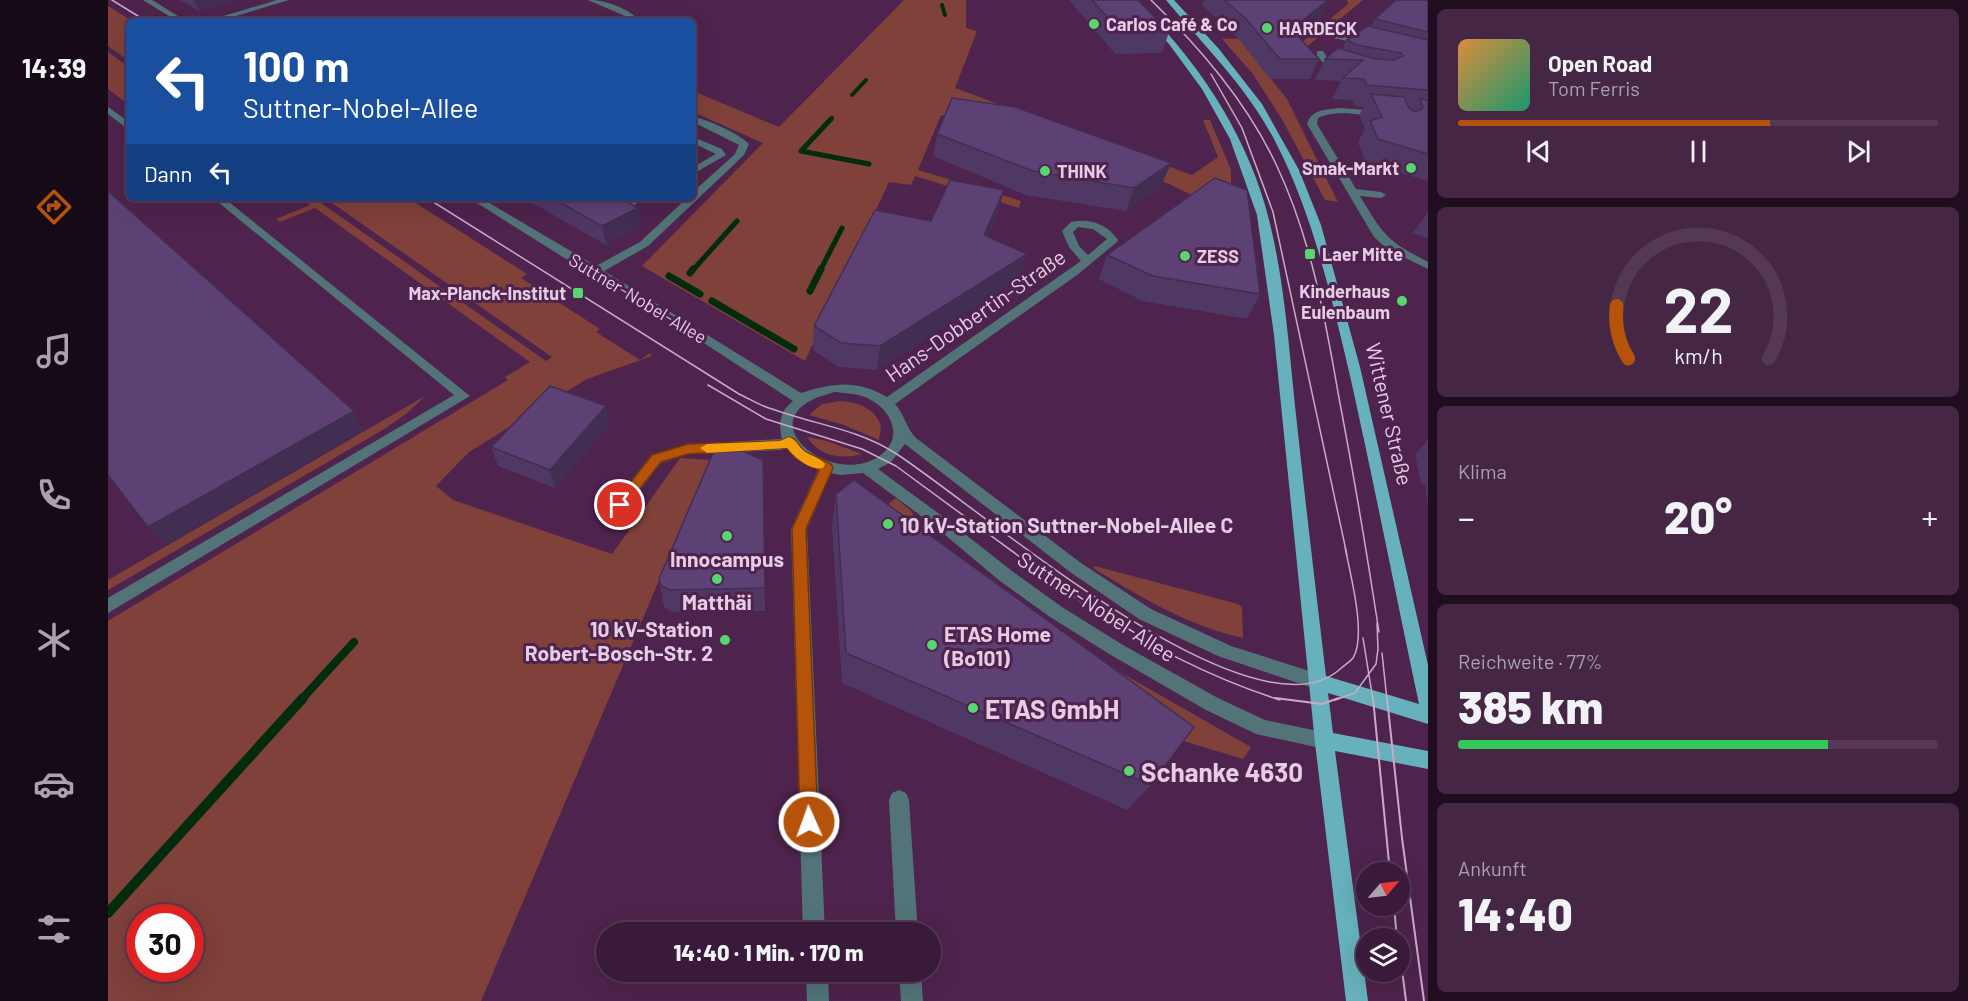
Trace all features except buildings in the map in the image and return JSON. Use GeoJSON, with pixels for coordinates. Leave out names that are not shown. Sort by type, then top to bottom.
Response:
{"type":"FeatureCollection","features":[{"type":"Feature","properties":{"kind":"main road"},"geometry":{"type":"LineString","coordinates":[[1132,0],[1173,43],[1210,92],[1227,123],[1256,193],[1265,229],[1280,332],[1318,682],[1357,1001]]}},
{"type":"Feature","properties":{"kind":"main road","name":"Wittener Straße"},"geometry":{"type":"LineString","coordinates":[[1170,0],[1211,42],[1257,102],[1281,143],[1301,185],[1338,302],[1428,705]]}},
{"type":"Feature","properties":{"kind":"main road"},"geometry":{"type":"LineString","coordinates":[[1318,682],[1428,715]]}},
{"type":"Feature","properties":{"kind":"main road"},"geometry":{"type":"LineString","coordinates":[[1325,740],[1428,760]]}},
{"type":"Feature","properties":{"kind":"street"},"geometry":{"type":"LineString","coordinates":[[147,0],[177,18]]}},
{"type":"Feature","properties":{"kind":"street"},"geometry":{"type":"LineString","coordinates":[[219,18],[252,6],[285,0]]}},
{"type":"Feature","properties":{"kind":"street"},"geometry":{"type":"LineString","coordinates":[[592,0],[632,18]]}},
{"type":"Feature","properties":{"kind":"street"},"geometry":{"type":"LineString","coordinates":[[1352,31],[1370,35]]}},
{"type":"Feature","properties":{"kind":"street"},"geometry":{"type":"LineString","coordinates":[[1336,36],[1375,45]]}},
{"type":"Feature","properties":{"kind":"street"},"geometry":{"type":"LineString","coordinates":[[1320,53],[1321,58],[1327,63],[1350,71]]}},
{"type":"Feature","properties":{"kind":"street"},"geometry":{"type":"LineString","coordinates":[[108,110],[126,125]]}},
{"type":"Feature","properties":{"kind":"street"},"geometry":{"type":"LineString","coordinates":[[1387,114],[1339,111],[1321,113],[1314,117],[1312,124],[1378,235],[1391,247],[1428,266]]}},
{"type":"Feature","properties":{"kind":"street"},"geometry":{"type":"LineString","coordinates":[[696,120],[732,136],[744,144],[739,155],[696,195]]}},
{"type":"Feature","properties":{"kind":"street"},"geometry":{"type":"LineString","coordinates":[[696,141],[719,151],[721,155],[696,171]]}},
{"type":"Feature","properties":{"kind":"street"},"geometry":{"type":"LineString","coordinates":[[696,175],[708,182]]}},
{"type":"Feature","properties":{"kind":"street"},"geometry":{"type":"LineString","coordinates":[[1352,192],[1381,195]]}},
{"type":"Feature","properties":{"kind":"street"},"geometry":{"type":"LineString","coordinates":[[108,606],[463,396],[222,201]]}},
{"type":"Feature","properties":{"kind":"street","name":"Suttner-Nobel-Allee"},"geometry":{"type":"LineString","coordinates":[[479,201],[674,318],[801,399]]}},
{"type":"Feature","properties":{"kind":"street"},"geometry":{"type":"LineString","coordinates":[[594,272],[644,244],[690,201]]}},
{"type":"Feature","properties":{"kind":"street","name":"Hans-Dobbertin-Straße"},"geometry":{"type":"LineString","coordinates":[[887,403],[1073,273],[1087,260]]}},
{"type":"Feature","properties":{"kind":"street"},"geometry":{"type":"LineString","coordinates":[[887,403],[876,396],[848,388],[819,390],[801,399],[788,414],[785,427],[789,442],[800,454],[826,468],[849,470],[866,468],[889,457],[896,449],[902,433]]}},
{"type":"Feature","properties":{"kind":"street","name":"Suttner-Nobel-Allee"},"geometry":{"type":"LineString","coordinates":[[887,403],[899,417],[902,433],[911,442],[986,497],[1040,542],[1138,610],[1169,627],[1250,662],[1318,682]]}},
{"type":"Feature","properties":{"kind":"street"},"geometry":{"type":"LineString","coordinates":[[620,505],[656,459],[688,449],[780,445],[789,442]]}},
{"type":"Feature","properties":{"kind":"street"},"geometry":{"type":"LineString","coordinates":[[814,922],[799,529],[826,468]]}},
{"type":"Feature","properties":{"kind":"street","name":"Suttner-Nobel-Allee"},"geometry":{"type":"LineString","coordinates":[[866,468],[937,520],[1006,576],[1056,612],[1117,650],[1212,704],[1263,728],[1325,740]]}},
{"type":"Feature","properties":{"kind":"street"},"geometry":{"type":"LineString","coordinates":[[898,800],[906,922]]}},
{"type":"Feature","properties":{"kind":"street"},"geometry":{"type":"LineString","coordinates":[[817,982],[818,1001]]}},
{"type":"Feature","properties":{"kind":"street"},"geometry":{"type":"LineString","coordinates":[[911,982],[912,1001]]}},
{"type":"Feature","properties":{"kind":"shaded area"},"geometry":{"type":"Polygon","coordinates":[[[904,0],[966,0],[966,28],[977,31],[955,88],[1192,175],[1218,157],[1203,120],[1210,120],[1231,170],[1231,186],[1204,201],[1169,184],[1012,126],[941,115],[918,170],[1021,201],[1019,208],[915,176],[911,185],[889,182],[805,361],[642,266],[763,143],[696,113],[696,92],[779,127],[904,0]]]}},
{"type":"Feature","properties":{"kind":"shaded area"},"geometry":{"type":"Polygon","coordinates":[[[1347,0],[1363,0],[1304,49],[1245,46],[1287,99],[1338,202],[1325,200],[1283,121],[1253,74],[1222,39],[1258,38],[1301,43],[1348,4],[1347,0]]]}},
{"type":"Feature","properties":{"kind":"shaded area"},"geometry":{"type":"Polygon","coordinates":[[[108,6],[127,18],[126,59],[108,46],[108,6]]]}},
{"type":"Feature","properties":{"kind":"shaded area"},"geometry":{"type":"Polygon","coordinates":[[[108,52],[126,65],[126,103],[108,89],[108,52]]]}},
{"type":"Feature","properties":{"kind":"shaded area"},"geometry":{"type":"Polygon","coordinates":[[[305,201],[318,201],[546,361],[552,357],[329,201],[413,201],[527,274],[521,278],[600,329],[596,332],[640,360],[650,353],[652,356],[587,379],[469,452],[436,486],[453,500],[612,554],[680,458],[710,460],[481,1001],[108,1001],[108,621],[508,380],[505,377],[530,362],[315,208],[280,222],[276,219],[310,205],[305,201]]]}},
{"type":"Feature","properties":{"kind":"shaded area"},"geometry":{"type":"Polygon","coordinates":[[[425,396],[386,428],[108,590],[108,580],[425,396]]]}},
{"type":"Feature","properties":{"kind":"shaded area"},"geometry":{"type":"Polygon","coordinates":[[[840,401],[865,407],[875,415],[881,426],[879,440],[844,425],[809,415],[822,404],[840,401]]]}},
{"type":"Feature","properties":{"kind":"shaded area"},"geometry":{"type":"Polygon","coordinates":[[[807,437],[827,441],[862,454],[846,457],[831,455],[818,449],[807,437]]]}},
{"type":"Feature","properties":{"kind":"shaded area"},"geometry":{"type":"Polygon","coordinates":[[[896,498],[910,510],[934,541],[1083,651],[1251,747],[1243,759],[1180,740],[876,514],[896,498]]]}},
{"type":"Feature","properties":{"kind":"shaded area"},"geometry":{"type":"Polygon","coordinates":[[[1095,566],[1238,604],[1242,607],[1243,638],[1203,626],[1165,609],[1093,568],[1095,566]]]}},
{"type":"Feature","properties":{"kind":"waterway"},"geometry":{"type":"LineString","coordinates":[[942,5],[945,15]]}},
{"type":"Feature","properties":{"kind":"waterway"},"geometry":{"type":"LineString","coordinates":[[852,95],[866,80]]}},
{"type":"Feature","properties":{"kind":"waterway"},"geometry":{"type":"LineString","coordinates":[[831,119],[801,151],[869,164]]}},
{"type":"Feature","properties":{"kind":"waterway"},"geometry":{"type":"LineString","coordinates":[[692,271],[737,221]]}},
{"type":"Feature","properties":{"kind":"waterway"},"geometry":{"type":"LineString","coordinates":[[820,271],[842,228]]}},
{"type":"Feature","properties":{"kind":"waterway"},"geometry":{"type":"LineString","coordinates":[[690,273],[693,269]]}},
{"type":"Feature","properties":{"kind":"waterway"},"geometry":{"type":"LineString","coordinates":[[810,291],[820,271]]}},
{"type":"Feature","properties":{"kind":"waterway"},"geometry":{"type":"LineString","coordinates":[[669,276],[700,294]]}},
{"type":"Feature","properties":{"kind":"waterway"},"geometry":{"type":"LineString","coordinates":[[712,301],[794,349]]}},
{"type":"Feature","properties":{"kind":"waterway"},"geometry":{"type":"LineString","coordinates":[[301,700],[354,642]]}},
{"type":"Feature","properties":{"kind":"waterway"},"geometry":{"type":"LineString","coordinates":[[108,913],[303,698]]}},
{"type":"Feature","properties":{"kind":"tram line"},"geometry":{"type":"LineString","coordinates":[[112,0],[141,18]]}},
{"type":"Feature","properties":{"kind":"tram line"},"geometry":{"type":"LineString","coordinates":[[1151,0],[1204,56],[1236,96],[1263,139],[1288,190],[1307,248],[1328,338],[1379,632]]}},
{"type":"Feature","properties":{"kind":"tram line"},"geometry":{"type":"LineString","coordinates":[[1211,74],[1242,128],[1273,212],[1347,555]]}},
{"type":"Feature","properties":{"kind":"tram line"},"geometry":{"type":"LineString","coordinates":[[432,201],[739,394],[768,408],[866,438],[895,453],[1047,564],[1113,609],[1180,648],[1243,675],[1298,685],[1339,670],[1353,658],[1357,648],[1358,620],[1345,547]]}},
{"type":"Feature","properties":{"kind":"tram line"},"geometry":{"type":"LineString","coordinates":[[708,385],[766,419],[862,449],[896,466],[1084,604],[1108,619],[1203,670],[1280,700]]}},
{"type":"Feature","properties":{"kind":"tram line"},"geometry":{"type":"LineString","coordinates":[[1369,674],[1376,664],[1377,623]]}},
{"type":"Feature","properties":{"kind":"tram line"},"geometry":{"type":"LineString","coordinates":[[1363,638],[1369,674]]}},
{"type":"Feature","properties":{"kind":"tram line"},"geometry":{"type":"LineString","coordinates":[[1382,653],[1387,700]]}},
{"type":"Feature","properties":{"kind":"tram line"},"geometry":{"type":"LineString","coordinates":[[1335,700],[1355,693],[1369,674]]}},
{"type":"Feature","properties":{"kind":"tram line"},"geometry":{"type":"LineString","coordinates":[[1369,674],[1373,700]]}},
{"type":"Feature","properties":{"kind":"tram line"},"geometry":{"type":"LineString","coordinates":[[1275,698],[1322,704],[1339,698]]}},
{"type":"Feature","properties":{"kind":"tram line"},"geometry":{"type":"LineString","coordinates":[[1373,698],[1389,862]]}},
{"type":"Feature","properties":{"kind":"tram line"},"geometry":{"type":"LineString","coordinates":[[1387,698],[1402,838],[1424,1001]]}},
{"type":"Feature","properties":{"kind":"tram line"},"geometry":{"type":"LineString","coordinates":[[1395,916],[1396,928]]}},
{"type":"Feature","properties":{"kind":"tram line"},"geometry":{"type":"LineString","coordinates":[[1404,982],[1406,1001]]}},
{"type":"Feature","properties":{"kind":"slow traffic"},"geometry":{"type":"LineString","coordinates":[[707,448],[780,445],[789,442],[800,454],[818,464]]}},
{"type":"Feature","properties":{"kind":"place","name":"Carlos Café & Co"},"geometry":{"type":"Point","coordinates":[1094,24]}},
{"type":"Feature","properties":{"kind":"place","name":"HARDECK"},"geometry":{"type":"Point","coordinates":[1267,28]}},
{"type":"Feature","properties":{"kind":"place","name":"Smak-Markt"},"geometry":{"type":"Point","coordinates":[1411,168]}},
{"type":"Feature","properties":{"kind":"place","name":"THINK"},"geometry":{"type":"Point","coordinates":[1045,171]}},
{"type":"Feature","properties":{"kind":"place","name":"Laer Mitte"},"geometry":{"type":"Point","coordinates":[1310,254]}},
{"type":"Feature","properties":{"kind":"place","name":"ZESS"},"geometry":{"type":"Point","coordinates":[1185,256]}},
{"type":"Feature","properties":{"kind":"place","name":"Max-Planck-Institut"},"geometry":{"type":"Point","coordinates":[578,293]}},
{"type":"Feature","properties":{"kind":"place","name":"Kinderhaus Eulenbaum"},"geometry":{"type":"Point","coordinates":[1402,301]}},
{"type":"Feature","properties":{"kind":"place","name":"10 kV-Station Suttner-Nobel-Allee C"},"geometry":{"type":"Point","coordinates":[888,524]}},
{"type":"Feature","properties":{"kind":"place","name":"Innocampus"},"geometry":{"type":"Point","coordinates":[727,536]}},
{"type":"Feature","properties":{"kind":"place","name":"Matthäi"},"geometry":{"type":"Point","coordinates":[717,579]}},
{"type":"Feature","properties":{"kind":"place","name":"10 kV-Station Robert-Bosch-Str. 2"},"geometry":{"type":"Point","coordinates":[725,640]}},
{"type":"Feature","properties":{"kind":"place","name":"ETAS Home (Bo101)"},"geometry":{"type":"Point","coordinates":[932,645]}},
{"type":"Feature","properties":{"kind":"place","name":"ETAS GmbH"},"geometry":{"type":"Point","coordinates":[973,708]}},
{"type":"Feature","properties":{"kind":"place","name":"Schanke 4630"},"geometry":{"type":"Point","coordinates":[1129,771]}},
{"type":"Feature","properties":{"kind":"route"},"geometry":{"type":"LineString","coordinates":[[620,505],[656,459],[688,449],[780,445],[789,442],[800,454],[826,468],[799,529],[809,822]]}}]}
